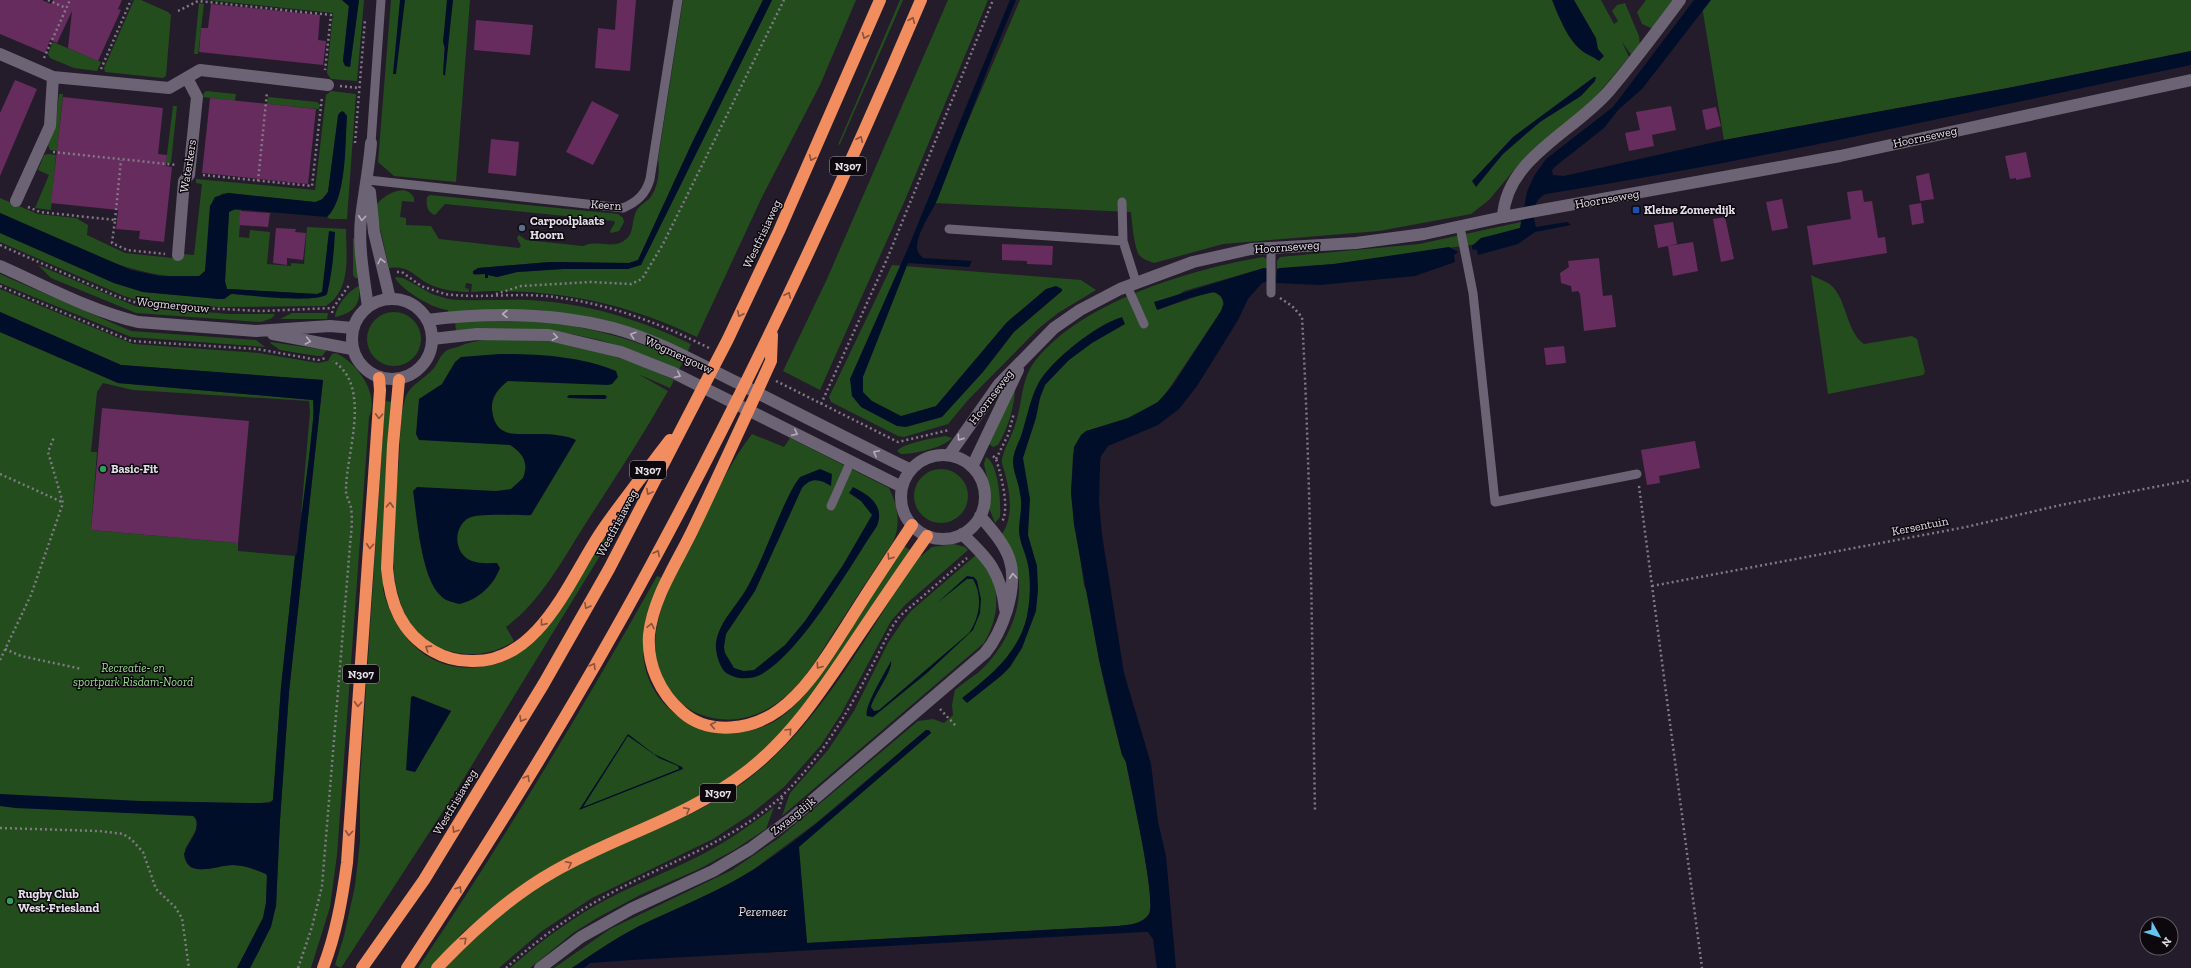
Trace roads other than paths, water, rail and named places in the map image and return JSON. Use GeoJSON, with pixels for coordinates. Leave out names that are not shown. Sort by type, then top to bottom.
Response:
{"type":"FeatureCollection","features":[{"type":"Feature","properties":{"kind":"highway","name":"Westfrisiaweg"},"geometry":{"type":"LineString","coordinates":[[362,968],[424,880],[538,692],[609,569],[694,408],[780,231],[880,0]]}},
{"type":"Feature","properties":{"kind":"highway","name":"N307"},"geometry":{"type":"LineString","coordinates":[[407,968],[460,888],[609,639],[650,567],[772,331],[879,99],[921,0]]}},
{"type":"Feature","properties":{"kind":"highway","name":"N307"},"geometry":{"type":"LineString","coordinates":[[772,331],[771,361],[695,526],[664,587],[651,625],[650,650],[657,681],[668,699],[686,716],[707,724],[726,728],[754,723],[780,710],[804,686],[830,650],[912,525]]}},
{"type":"Feature","properties":{"kind":"highway","name":"N307"},"geometry":{"type":"LineString","coordinates":[[323,968],[331,946],[342,903],[347,863],[374,498],[380,390],[379,378]]}},
{"type":"Feature","properties":{"kind":"highway","name":"N307"},"geometry":{"type":"LineString","coordinates":[[399,380],[392,453],[387,568],[388,587],[401,622],[415,638],[425,647],[442,656],[462,661],[488,661],[504,656],[519,647],[538,629],[556,605],[601,532],[694,408]]}},
{"type":"Feature","properties":{"kind":"highway","name":"N307"},"geometry":{"type":"LineString","coordinates":[[437,968],[461,942],[489,917],[523,891],[553,872],[594,851],[699,804],[747,772],[771,751],[813,702],[927,536]]}},
{"type":"Feature","properties":{"kind":"street"},"geometry":{"type":"LineString","coordinates":[[1503,217],[1504,202],[1507,193],[1522,169],[1583,118],[1609,92],[1680,0]]}},
{"type":"Feature","properties":{"kind":"street"},"geometry":{"type":"LineString","coordinates":[[0,54],[53,77],[169,88],[200,70],[328,85]]}},
{"type":"Feature","properties":{"kind":"street"},"geometry":{"type":"LineString","coordinates":[[16,201],[50,126],[53,77]]}},
{"type":"Feature","properties":{"kind":"street","name":"Waterkers"},"geometry":{"type":"LineString","coordinates":[[178,256],[184,181],[189,175],[197,97],[187,78]]}},
{"type":"Feature","properties":{"kind":"street","name":"Hoornseweg"},"geometry":{"type":"LineString","coordinates":[[949,456],[999,384],[1037,343],[1073,314],[1132,284],[1207,258],[1251,249],[1356,243],[1424,234],[1503,217],[1840,156],[2191,80]]}},
{"type":"Feature","properties":{"kind":"street"},"geometry":{"type":"LineString","coordinates":[[368,307],[364,272],[361,219],[368,180],[371,143]]}},
{"type":"Feature","properties":{"kind":"street"},"geometry":{"type":"LineString","coordinates":[[368,180],[374,232],[390,299]]}},
{"type":"Feature","properties":{"kind":"street","name":"Wogmergouw"},"geometry":{"type":"LineString","coordinates":[[0,266],[123,318],[156,325],[256,331],[352,349]]}},
{"type":"Feature","properties":{"kind":"street"},"geometry":{"type":"LineString","coordinates":[[390,299],[401,300],[413,305],[427,320],[432,339],[428,355],[420,368],[414,374],[399,380],[379,378],[368,372],[360,364],[352,349],[353,328],[361,312],[380,300],[390,299]]}},
{"type":"Feature","properties":{"kind":"street","name":"Wogmergouw"},"geometry":{"type":"LineString","coordinates":[[427,320],[474,314],[514,314],[567,319],[626,332],[680,354],[911,470]]}},
{"type":"Feature","properties":{"kind":"street","name":"Wogmergouw"},"geometry":{"type":"LineString","coordinates":[[256,331],[330,326],[353,328]]}},
{"type":"Feature","properties":{"kind":"street","name":"Wogmergouw"},"geometry":{"type":"LineString","coordinates":[[432,339],[477,334],[549,336],[621,352],[674,372],[902,487]]}},
{"type":"Feature","properties":{"kind":"street","name":"Hoornseweg"},"geometry":{"type":"LineString","coordinates":[[972,467],[1013,377],[1037,343]]}},
{"type":"Feature","properties":{"kind":"street"},"geometry":{"type":"LineString","coordinates":[[949,456],[965,462],[972,467],[980,478],[984,490],[984,503],[980,516],[975,523],[962,534],[941,538],[927,536],[912,525],[902,507],[902,487],[911,470],[928,458],[949,456]]}},
{"type":"Feature","properties":{"kind":"street","name":"Zwaagdijk"},"geometry":{"type":"LineString","coordinates":[[540,968],[581,937],[625,912],[713,871],[750,849],[792,818],[932,700],[989,648],[998,634],[1013,590],[1012,565],[1000,541],[980,516]]}},
{"type":"Feature","properties":{"kind":"street","name":"Zwaagdijk"},"geometry":{"type":"LineString","coordinates":[[962,534],[989,561],[994,569],[1003,591],[1006,614]]}},
{"type":"Feature","properties":{"kind":"lane"},"geometry":{"type":"LineString","coordinates":[[371,143],[381,0]]}},
{"type":"Feature","properties":{"kind":"lane","name":"Keern"},"geometry":{"type":"LineString","coordinates":[[368,180],[623,208],[634,203],[647,188],[650,179],[678,0]]}},
{"type":"Feature","properties":{"kind":"lane"},"geometry":{"type":"LineString","coordinates":[[1122,202],[1123,241],[1132,284],[1144,324]]}},
{"type":"Feature","properties":{"kind":"lane"},"geometry":{"type":"LineString","coordinates":[[1460,227],[1473,293],[1495,502],[1637,474]]}},
{"type":"Feature","properties":{"kind":"lane"},"geometry":{"type":"LineString","coordinates":[[949,229],[1123,241]]}},
{"type":"Feature","properties":{"kind":"lane"},"geometry":{"type":"LineString","coordinates":[[1271,248],[1271,293]]}},
{"type":"Feature","properties":{"kind":"lane"},"geometry":{"type":"LineString","coordinates":[[831,506],[851,461]]}},
{"type":"Feature","properties":{"kind":"water"},"geometry":{"type":"Polygon","coordinates":[[[342,0],[359,0],[350,67],[345,66],[343,61],[349,6],[342,0]]]}},
{"type":"Feature","properties":{"kind":"water"},"geometry":{"type":"Polygon","coordinates":[[[400,0],[405,0],[396,74],[393,74],[400,0]]]}},
{"type":"Feature","properties":{"kind":"water"},"geometry":{"type":"Polygon","coordinates":[[[447,0],[453,0],[445,76],[443,74],[445,48],[443,42],[447,0]]]}},
{"type":"Feature","properties":{"kind":"water"},"geometry":{"type":"Polygon","coordinates":[[[763,0],[772,0],[641,265],[628,269],[563,269],[517,272],[497,277],[488,275],[488,278],[485,278],[485,274],[473,274],[473,271],[478,268],[550,262],[629,263],[638,260],[692,143],[763,0]]]}},
{"type":"Feature","properties":{"kind":"water"},"geometry":{"type":"Polygon","coordinates":[[[1010,0],[1016,0],[938,198],[919,235],[917,248],[923,258],[972,261],[969,267],[908,263],[863,377],[863,392],[872,401],[901,416],[936,406],[1007,322],[1046,289],[1056,286],[1062,289],[1062,291],[1014,332],[983,372],[942,417],[906,427],[897,426],[861,407],[852,396],[850,379],[908,248],[1010,0]]]}},
{"type":"Feature","properties":{"kind":"water"},"geometry":{"type":"Polygon","coordinates":[[[1552,0],[1574,0],[1596,38],[1598,49],[1604,56],[1599,61],[1579,48],[1569,36],[1552,0]]]}},
{"type":"Feature","properties":{"kind":"water"},"geometry":{"type":"Polygon","coordinates":[[[1694,0],[1711,0],[1642,89],[1619,109],[1604,128],[1557,165],[1552,170],[1553,175],[1564,176],[1724,140],[2008,88],[2191,51],[2191,65],[1949,117],[1708,166],[1546,194],[1536,203],[1534,217],[1536,227],[1567,222],[1571,225],[1535,232],[1518,244],[1478,255],[1477,250],[1472,249],[1472,246],[1481,238],[1520,228],[1527,192],[1534,176],[1546,159],[1613,107],[1694,0]]]}},
{"type":"Feature","properties":{"kind":"water"},"geometry":{"type":"Polygon","coordinates":[[[1596,77],[1595,81],[1581,96],[1540,122],[1503,154],[1476,187],[1472,181],[1513,137],[1596,77]]]}},
{"type":"Feature","properties":{"kind":"water"},"geometry":{"type":"Polygon","coordinates":[[[342,111],[347,116],[344,170],[342,184],[334,209],[327,217],[235,209],[229,212],[225,281],[227,289],[317,294],[322,292],[329,231],[335,232],[329,286],[327,294],[320,297],[296,299],[231,294],[224,299],[218,299],[143,292],[114,283],[0,233],[0,213],[131,270],[159,276],[199,276],[205,271],[210,206],[215,197],[228,193],[315,202],[323,199],[328,192],[338,115],[342,111]]]}},
{"type":"Feature","properties":{"kind":"water"},"geometry":{"type":"Polygon","coordinates":[[[1449,247],[1458,252],[1454,255],[1455,262],[1415,276],[1319,285],[1276,283],[1277,269],[1280,268],[1334,264],[1449,247]]]}},
{"type":"Feature","properties":{"kind":"water","name":"Peremeer"},"geometry":{"type":"Polygon","coordinates":[[[1264,268],[1269,269],[1269,281],[1262,283],[1248,299],[1238,320],[1197,386],[1179,409],[1158,425],[1108,446],[1101,456],[1099,502],[1102,535],[1124,673],[1151,764],[1158,822],[1166,856],[1176,968],[1157,968],[1153,939],[1148,932],[1143,932],[632,960],[590,963],[584,968],[572,968],[639,926],[711,893],[753,870],[820,821],[926,730],[929,730],[931,733],[799,847],[807,943],[1118,926],[1139,922],[1149,914],[1149,888],[1142,841],[1126,762],[1122,755],[1099,660],[1074,525],[1071,493],[1074,447],[1081,435],[1086,431],[1128,418],[1158,402],[1173,385],[1224,304],[1221,296],[1214,292],[1189,298],[1157,310],[1154,302],[1264,268]]]}},
{"type":"Feature","properties":{"kind":"water"},"geometry":{"type":"Polygon","coordinates":[[[0,312],[121,365],[323,380],[289,692],[280,820],[276,906],[271,927],[250,968],[237,968],[263,918],[266,903],[267,876],[266,874],[254,869],[237,865],[204,869],[191,867],[186,862],[184,854],[196,831],[197,826],[194,816],[15,808],[0,806],[0,794],[141,801],[270,803],[273,800],[281,687],[295,556],[297,553],[310,446],[314,410],[313,400],[118,383],[0,332],[0,312]]]}},
{"type":"Feature","properties":{"kind":"water"},"geometry":{"type":"Polygon","coordinates":[[[1122,317],[1125,324],[1092,343],[1069,360],[1045,385],[1023,458],[1030,499],[1028,535],[1037,566],[1038,590],[1036,611],[1022,648],[1010,667],[967,703],[962,698],[1002,663],[1017,641],[1027,616],[1030,578],[1027,561],[1019,534],[1021,499],[1014,470],[1013,458],[1035,390],[1044,375],[1075,344],[1100,327],[1122,317]]]}},
{"type":"Feature","properties":{"kind":"water"},"geometry":{"type":"Polygon","coordinates":[[[499,354],[543,355],[573,359],[616,371],[618,377],[612,384],[608,385],[508,381],[496,393],[492,409],[494,419],[502,430],[515,434],[558,435],[576,440],[531,515],[472,517],[467,519],[462,524],[459,529],[458,542],[459,548],[466,558],[475,562],[497,563],[500,568],[493,581],[484,591],[478,596],[459,604],[444,599],[428,575],[418,531],[413,491],[417,487],[496,491],[511,489],[523,478],[525,473],[525,463],[518,451],[510,445],[419,440],[416,434],[419,399],[442,384],[455,362],[461,357],[499,354]]]}},
{"type":"Feature","properties":{"kind":"water"},"geometry":{"type":"Polygon","coordinates":[[[569,395],[605,395],[607,397],[605,399],[569,398],[567,397],[569,395]]]}},
{"type":"Feature","properties":{"kind":"water"},"geometry":{"type":"Polygon","coordinates":[[[820,469],[832,474],[831,486],[816,480],[805,484],[802,488],[755,591],[726,634],[724,647],[725,653],[734,668],[744,671],[754,670],[785,645],[805,621],[843,565],[872,515],[861,501],[849,493],[853,487],[870,497],[874,502],[879,512],[877,526],[825,606],[809,627],[778,662],[758,676],[738,678],[729,675],[725,672],[719,662],[717,654],[716,643],[721,627],[748,586],[795,484],[800,477],[820,469]]]}},
{"type":"Feature","properties":{"kind":"water"},"geometry":{"type":"Polygon","coordinates":[[[967,576],[974,577],[977,581],[981,599],[980,613],[973,630],[927,673],[873,717],[867,716],[868,705],[891,661],[889,671],[871,707],[874,711],[879,710],[969,633],[976,620],[979,606],[978,592],[973,579],[967,579],[937,603],[967,576]]]}},
{"type":"Feature","properties":{"kind":"water"},"geometry":{"type":"Polygon","coordinates":[[[413,696],[451,711],[415,772],[406,770],[411,697],[413,696]]]}},
{"type":"Feature","properties":{"kind":"water"},"geometry":{"type":"Polygon","coordinates":[[[628,734],[654,754],[682,767],[683,769],[579,810],[628,734]],[[628,736],[583,807],[679,769],[678,766],[659,758],[628,736]]]}},
{"type":"Feature","properties":{"kind":"place","name":"Kleine Zomerdijk"},"geometry":{"type":"Point","coordinates":[1636,210]}},
{"type":"Feature","properties":{"kind":"place","name":"Carpoolplaats Hoorn"},"geometry":{"type":"Point","coordinates":[522,228]}},
{"type":"Feature","properties":{"kind":"place","name":"Basic-Fit"},"geometry":{"type":"Point","coordinates":[103,469]}},
{"type":"Feature","properties":{"kind":"place","name":"Rugby Club West-Friesland"},"geometry":{"type":"Point","coordinates":[10,901]}},
{"type":"Feature","properties":{"kind":"park label","name":"Recreatie- en sportpark Risdam-Noord"},"geometry":{"type":"Point","coordinates":[133,675]}}]}
